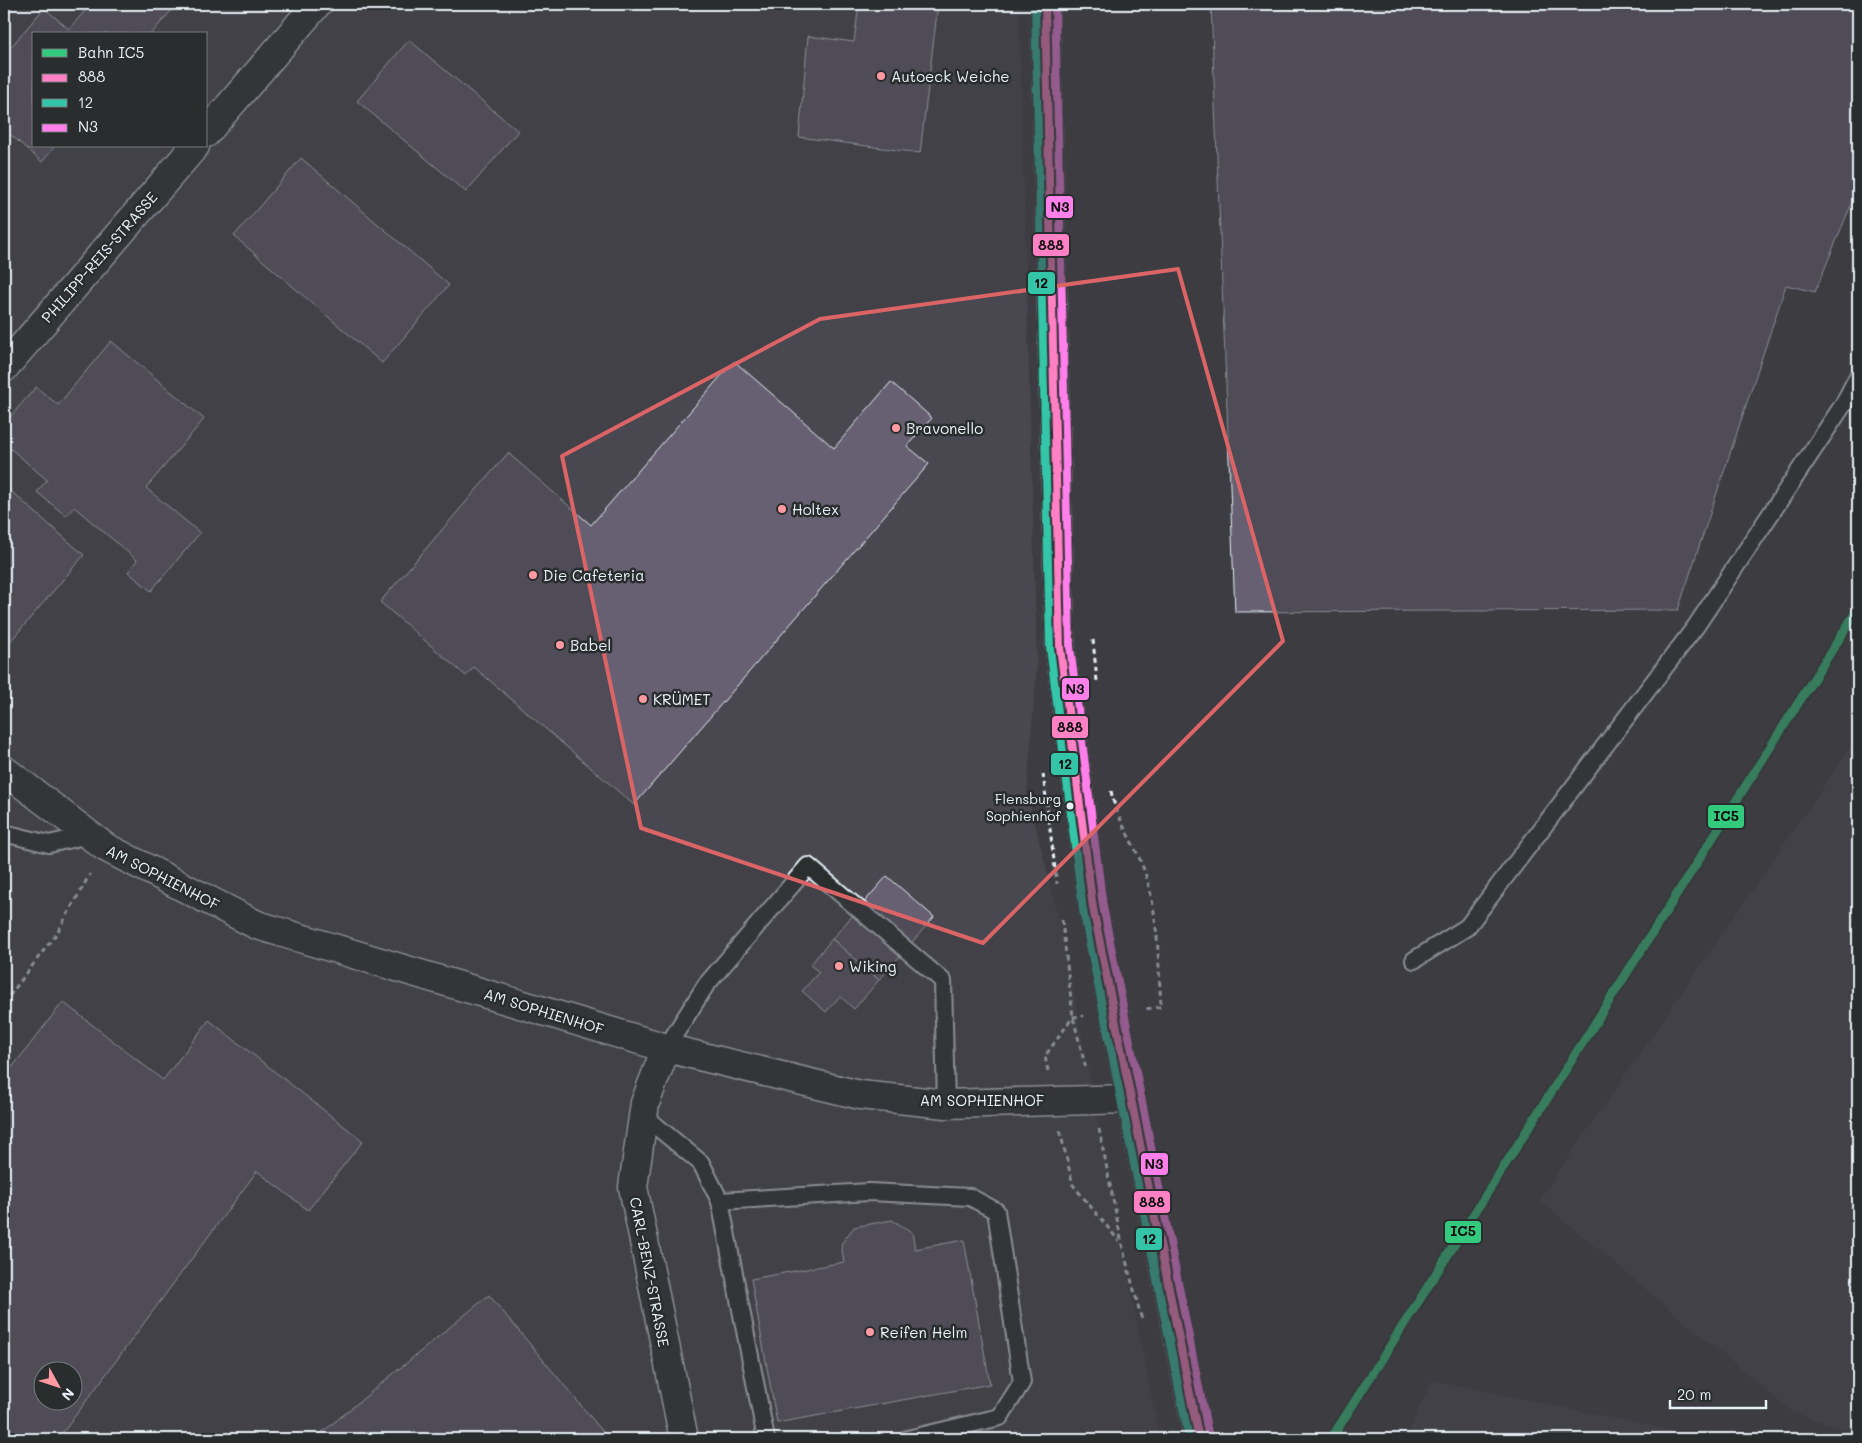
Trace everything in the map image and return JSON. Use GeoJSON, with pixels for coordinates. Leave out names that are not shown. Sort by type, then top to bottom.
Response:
{"type":"FeatureCollection","features":[{"type":"Feature","properties":{"kind":"street"},"geometry":{"type":"LineString","coordinates":[[208,131],[317,4]]}},
{"type":"Feature","properties":{"kind":"street"},"geometry":{"type":"LineString","coordinates":[[1045,4],[1060,647],[1093,908],[1199,1439]]}},
{"type":"Feature","properties":{"kind":"street","name":"PHILIPP-REIS-STRASSE"},"geometry":{"type":"LineString","coordinates":[[4,368],[192,148]]}},
{"type":"Feature","properties":{"kind":"street","name":"AM SOPHIENHOF"},"geometry":{"type":"LineString","coordinates":[[4,770],[97,841],[257,925],[666,1048],[860,1095],[946,1104],[1130,1099]]}},
{"type":"Feature","properties":{"kind":"street","name":"CARL-BENZ-STRASSE"},"geometry":{"type":"LineString","coordinates":[[666,1048],[645,1103],[633,1186],[684,1439]]}},
{"type":"Feature","properties":{"kind":"lane"},"geometry":{"type":"LineString","coordinates":[[1414,960],[1467,927],[1702,617],[1843,405],[1858,376]]}},
{"type":"Feature","properties":{"kind":"lane"},"geometry":{"type":"LineString","coordinates":[[4,833],[49,844],[97,841]]}},
{"type":"Feature","properties":{"kind":"lane"},"geometry":{"type":"LineString","coordinates":[[666,1048],[706,985],[808,866],[942,981],[946,1104]]}},
{"type":"Feature","properties":{"kind":"lane"},"geometry":{"type":"LineString","coordinates":[[644,1116],[701,1163],[720,1200],[766,1439]]}},
{"type":"Feature","properties":{"kind":"lane"},"geometry":{"type":"LineString","coordinates":[[720,1200],[868,1192],[970,1196],[996,1211],[1022,1382],[1000,1417],[908,1439]]}},
{"type":"Feature","properties":{"kind":"path"},"geometry":{"type":"LineString","coordinates":[[1092,630],[1098,687]]}},
{"type":"Feature","properties":{"kind":"path"},"geometry":{"type":"LineString","coordinates":[[1110,786],[1114,805],[1141,862],[1150,892],[1161,1007],[1073,1017],[1045,1056],[1053,1101],[1073,1185],[1117,1236],[1123,1249]]}},
{"type":"Feature","properties":{"kind":"path"},"geometry":{"type":"LineString","coordinates":[[4,1003],[57,933],[97,841]]}},
{"type":"Feature","properties":{"kind":"highlighted area"},"geometry":{"type":"Polygon","coordinates":[[[1178,269],[1283,641],[983,943],[641,828],[562,456],[820,319],[1178,269]]]}},
{"type":"Feature","properties":{"kind":"shaded area"},"geometry":{"type":"Polygon","coordinates":[[[4,4],[1019,4],[1037,664],[1027,792],[1061,928],[1159,1435],[1139,1439],[4,1439],[4,4]]]}},
{"type":"Feature","properties":{"kind":"shaded area"},"geometry":{"type":"Polygon","coordinates":[[[1858,736],[1858,1434],[1793,1413],[1539,1200],[1858,736]]]}},
{"type":"Feature","properties":{"kind":"shaded area"},"geometry":{"type":"Polygon","coordinates":[[[1432,1380],[1714,1439],[1405,1439],[1432,1380]]]}},
{"type":"Feature","properties":{"kind":"building"},"geometry":{"type":"Polygon","coordinates":[[[91,4],[177,4],[153,32],[32,32],[32,148],[53,148],[42,162],[4,129],[4,55],[44,8],[69,29],[91,4]]]}},
{"type":"Feature","properties":{"kind":"building"},"geometry":{"type":"Polygon","coordinates":[[[859,4],[938,4],[920,153],[799,137],[808,36],[854,42],[859,4]]]}},
{"type":"Feature","properties":{"kind":"building"},"geometry":{"type":"Polygon","coordinates":[[[1211,4],[1858,4],[1858,188],[1815,292],[1786,285],[1678,610],[1235,612],[1211,4]]]}},
{"type":"Feature","properties":{"kind":"building"},"geometry":{"type":"Polygon","coordinates":[[[409,40],[518,131],[466,192],[357,101],[409,40]]]}},
{"type":"Feature","properties":{"kind":"building"},"geometry":{"type":"Polygon","coordinates":[[[301,158],[449,285],[382,363],[234,236],[301,158]]]}},
{"type":"Feature","properties":{"kind":"building"},"geometry":{"type":"Polygon","coordinates":[[[111,341],[204,419],[146,488],[200,533],[151,591],[128,572],[137,560],[74,507],[66,516],[37,492],[47,480],[4,443],[4,424],[36,387],[58,405],[111,341]]]}},
{"type":"Feature","properties":{"kind":"building"},"geometry":{"type":"Polygon","coordinates":[[[734,361],[834,448],[891,382],[932,418],[907,446],[929,464],[634,805],[474,667],[466,676],[380,602],[508,453],[591,525],[734,361]]]}},
{"type":"Feature","properties":{"kind":"building"},"geometry":{"type":"Polygon","coordinates":[[[4,485],[84,555],[9,643],[4,638],[4,485]]]}},
{"type":"Feature","properties":{"kind":"building"},"geometry":{"type":"Polygon","coordinates":[[[887,876],[934,917],[879,980],[832,939],[887,876]]]}},
{"type":"Feature","properties":{"kind":"building"},"geometry":{"type":"Polygon","coordinates":[[[832,939],[879,980],[854,1009],[840,996],[826,1012],[802,991],[819,972],[810,965],[832,939]]]}},
{"type":"Feature","properties":{"kind":"building"},"geometry":{"type":"Polygon","coordinates":[[[63,1002],[163,1080],[209,1020],[363,1141],[308,1210],[257,1171],[82,1407],[82,1360],[32,1360],[32,1410],[80,1410],[58,1439],[4,1439],[4,1078],[63,1002]]]}},
{"type":"Feature","properties":{"kind":"building"},"geometry":{"type":"Polygon","coordinates":[[[892,1220],[912,1232],[915,1249],[964,1240],[990,1384],[777,1423],[751,1279],[844,1262],[841,1244],[854,1227],[892,1220]]]}},
{"type":"Feature","properties":{"kind":"building"},"geometry":{"type":"Polygon","coordinates":[[[489,1295],[609,1439],[314,1439],[489,1295]]]}},
{"type":"Feature","properties":{"kind":"rail line","name":"IC5"},"geometry":{"type":"LineString","coordinates":[[1331,1439],[1858,609]]}},
{"type":"Feature","properties":{"kind":"transit line","name":"12"},"geometry":{"type":"LineString","coordinates":[[1035,4],[1050,648],[1083,910],[1189,1439]]}},
{"type":"Feature","properties":{"kind":"transit line","name":"888"},"geometry":{"type":"LineString","coordinates":[[1045,4],[1060,647],[1093,908],[1199,1439]]}},
{"type":"Feature","properties":{"kind":"transit line","name":"N3"},"geometry":{"type":"LineString","coordinates":[[1055,4],[1070,646],[1103,906],[1209,1437]]}},
{"type":"Feature","properties":{"kind":"place","name":"Autoeck Weiche"},"geometry":{"type":"Point","coordinates":[881,76]}},
{"type":"Feature","properties":{"kind":"place","name":"Bravonello"},"geometry":{"type":"Point","coordinates":[896,428]}},
{"type":"Feature","properties":{"kind":"place","name":"Holtex"},"geometry":{"type":"Point","coordinates":[782,509]}},
{"type":"Feature","properties":{"kind":"place","name":"Die Cafeteria"},"geometry":{"type":"Point","coordinates":[533,575]}},
{"type":"Feature","properties":{"kind":"place","name":"Babel"},"geometry":{"type":"Point","coordinates":[560,645]}},
{"type":"Feature","properties":{"kind":"place","name":"KRÜMET"},"geometry":{"type":"Point","coordinates":[643,699]}},
{"type":"Feature","properties":{"kind":"place","name":"Flensburg Sophienhof"},"geometry":{"type":"Point","coordinates":[1070,806]}},
{"type":"Feature","properties":{"kind":"place","name":"Wiking"},"geometry":{"type":"Point","coordinates":[839,966]}},
{"type":"Feature","properties":{"kind":"place","name":"Reifen Helm"},"geometry":{"type":"Point","coordinates":[870,1332]}}]}
